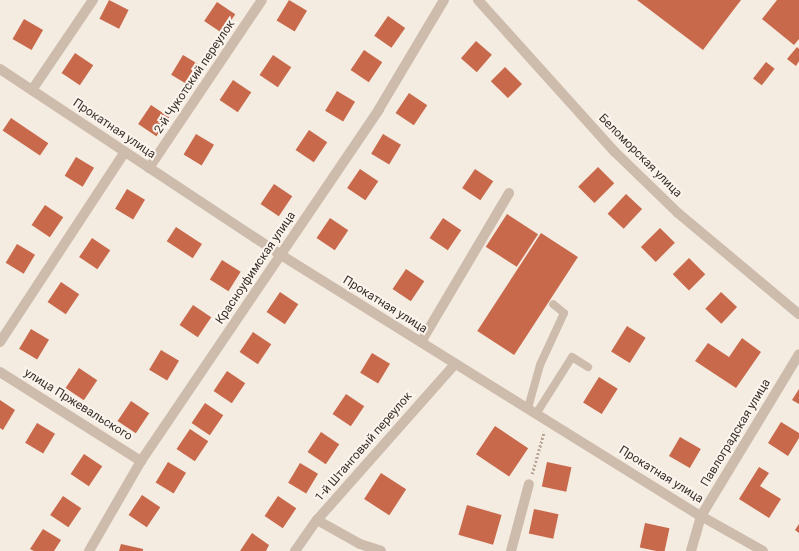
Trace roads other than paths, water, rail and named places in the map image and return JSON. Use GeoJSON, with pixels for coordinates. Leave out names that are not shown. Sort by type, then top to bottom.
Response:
{"type":"FeatureCollection","features":[{"type":"Feature","properties":{"kind":"street"},"geometry":{"type":"LineString","coordinates":[[32,90],[93,0]]}},
{"type":"Feature","properties":{"kind":"street","name":"2-й Чукотский переулок"},"geometry":{"type":"LineString","coordinates":[[149,168],[262,0]]}},
{"type":"Feature","properties":{"kind":"street","name":"Красноуфимская улица"},"geometry":{"type":"LineString","coordinates":[[90,551],[141,460],[379,109],[444,0]]}},
{"type":"Feature","properties":{"kind":"street","name":"Беломорская улица"},"geometry":{"type":"LineString","coordinates":[[478,0],[614,152],[678,213],[799,314]]}},
{"type":"Feature","properties":{"kind":"street","name":"Прокатная улица"},"geometry":{"type":"LineString","coordinates":[[0,69],[281,255],[701,516],[764,551]]}},
{"type":"Feature","properties":{"kind":"street"},"geometry":{"type":"LineString","coordinates":[[0,342],[125,152]]}},
{"type":"Feature","properties":{"kind":"street"},"geometry":{"type":"LineString","coordinates":[[421,342],[509,193]]}},
{"type":"Feature","properties":{"kind":"street","name":"Павлоградская улица"},"geometry":{"type":"LineString","coordinates":[[691,551],[701,516],[799,354]]}},
{"type":"Feature","properties":{"kind":"street","name":"1-й Штанговый переулок"},"geometry":{"type":"LineString","coordinates":[[295,551],[317,520],[455,364]]}},
{"type":"Feature","properties":{"kind":"street","name":"улица Пржевальского"},"geometry":{"type":"LineString","coordinates":[[0,372],[141,460]]}},
{"type":"Feature","properties":{"kind":"street"},"geometry":{"type":"LineString","coordinates":[[511,551],[529,484]]}},
{"type":"Feature","properties":{"kind":"street"},"geometry":{"type":"LineString","coordinates":[[317,520],[360,544],[381,551]]}},
{"type":"Feature","properties":{"kind":"lane"},"geometry":{"type":"LineString","coordinates":[[532,411],[540,365],[564,313],[553,304]]}},
{"type":"Feature","properties":{"kind":"lane"},"geometry":{"type":"LineString","coordinates":[[532,411],[572,357],[588,367]]}}]}
